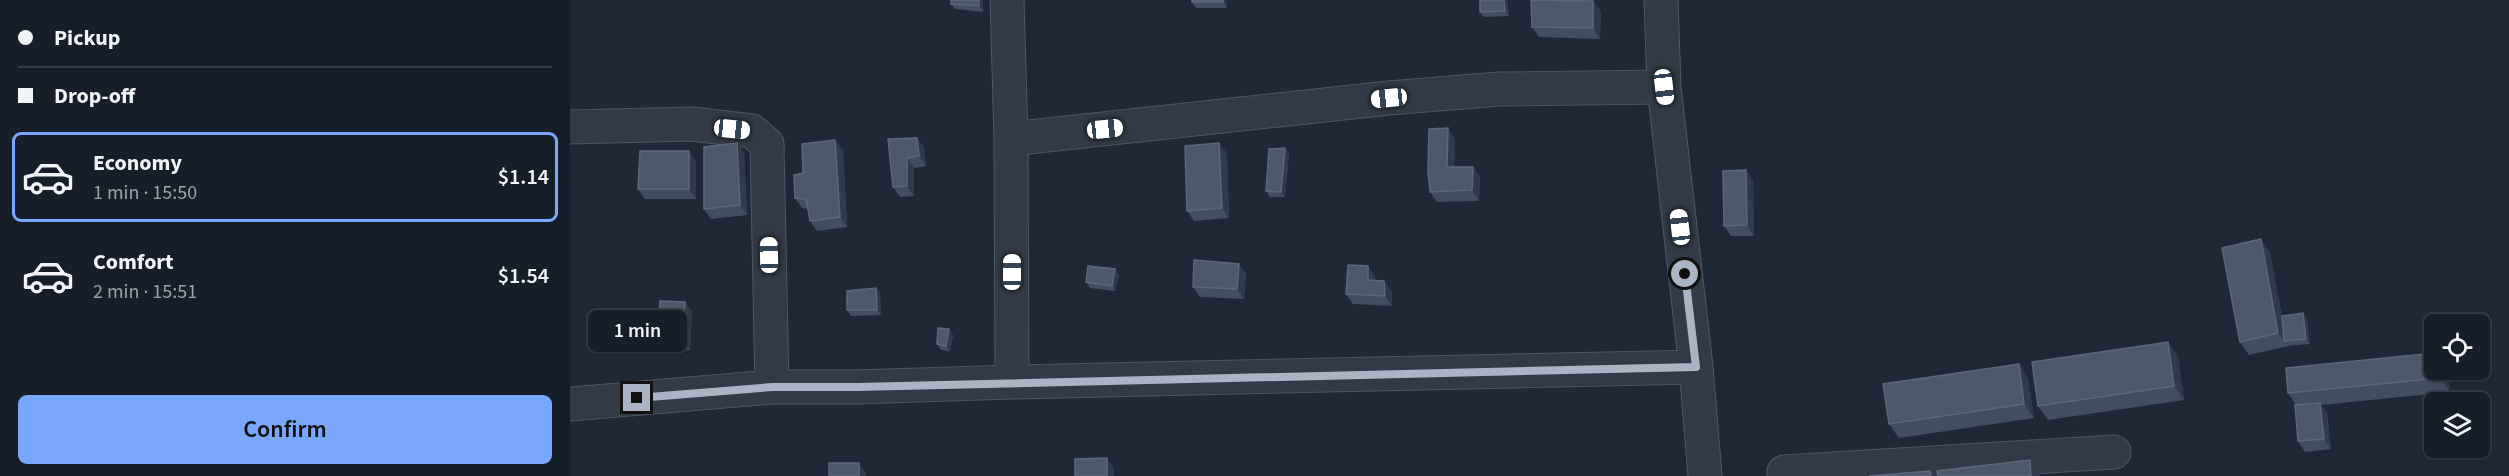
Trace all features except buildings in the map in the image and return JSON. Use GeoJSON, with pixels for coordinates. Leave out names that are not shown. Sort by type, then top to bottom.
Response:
{"type":"FeatureCollection","features":[{"type":"Feature","properties":{"kind":"street"},"geometry":{"type":"LineString","coordinates":[[1007,0],[1011,139],[1012,382]]}},
{"type":"Feature","properties":{"kind":"street"},"geometry":{"type":"LineString","coordinates":[[1661,0],[1664,87],[1706,476]]}},
{"type":"Feature","properties":{"kind":"street"},"geometry":{"type":"LineString","coordinates":[[1011,139],[1389,98],[1499,89],[1664,87]]}},
{"type":"Feature","properties":{"kind":"street"},"geometry":{"type":"LineString","coordinates":[[570,127],[692,124],[752,131],[767,144],[772,387]]}},
{"type":"Feature","properties":{"kind":"street"},"geometry":{"type":"LineString","coordinates":[[570,404],[772,387],[856,387],[1696,367]]}},
{"type":"Feature","properties":{"kind":"street"},"geometry":{"type":"LineString","coordinates":[[1784,476],[1784,472],[2114,452]]}},
{"type":"Feature","properties":{"kind":"route"},"geometry":{"type":"LineString","coordinates":[[637,398],[772,387],[856,387],[1696,367],[1685,274]]}}]}
